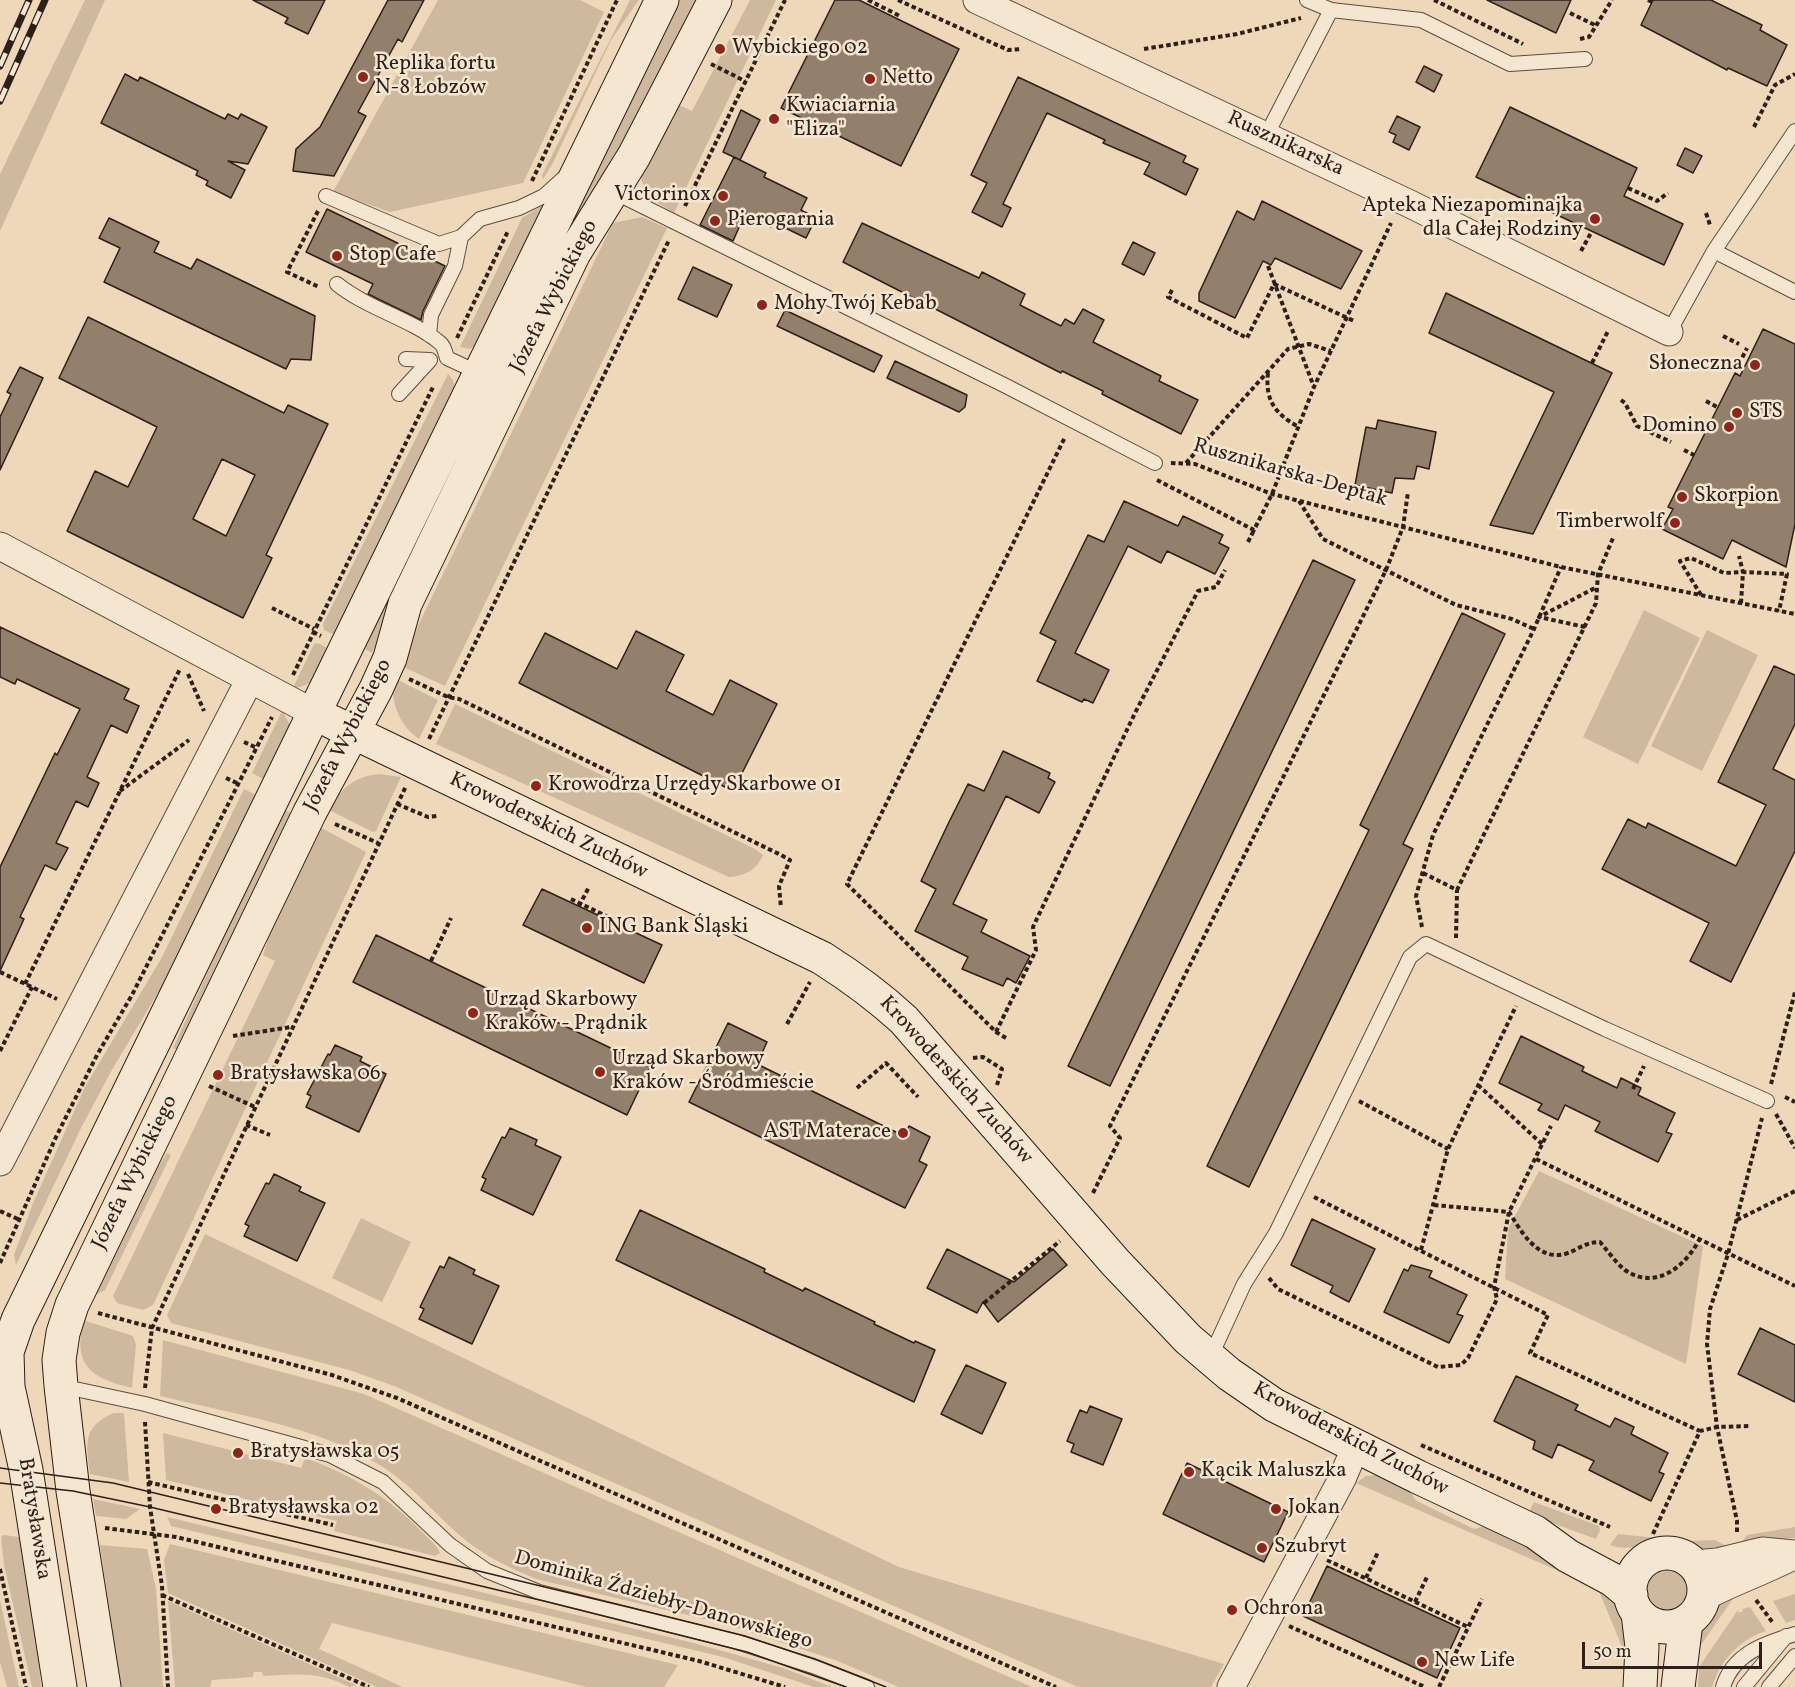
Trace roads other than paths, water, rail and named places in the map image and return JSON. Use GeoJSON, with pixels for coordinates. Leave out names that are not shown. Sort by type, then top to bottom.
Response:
{"type":"FeatureCollection","features":[{"type":"Feature","properties":{"kind":"street","name":"Józefa Wybickiego"},"geometry":{"type":"LineString","coordinates":[[4,1352],[31,1289],[662,0]]}},
{"type":"Feature","properties":{"kind":"street","name":"Józefa Wybickiego"},"geometry":{"type":"LineString","coordinates":[[61,1386],[59,1360],[63,1333],[72,1305],[310,812],[390,658],[410,594],[574,253],[634,156],[715,0]]}},
{"type":"Feature","properties":{"kind":"street","name":"Rusznikarska"},"geometry":{"type":"LineString","coordinates":[[977,0],[1266,136],[1669,332]]}},
{"type":"Feature","properties":{"kind":"street","name":"Józefa Wybickiego"},"geometry":{"type":"LineString","coordinates":[[0,546],[314,713]]}},
{"type":"Feature","properties":{"kind":"street"},"geometry":{"type":"LineString","coordinates":[[0,1162],[250,679]]}},
{"type":"Feature","properties":{"kind":"street","name":"Krowoderskich Zuchów"},"geometry":{"type":"LineString","coordinates":[[314,713],[822,958],[851,976],[877,995],[903,1020],[1116,1262],[1188,1339],[1210,1358],[1274,1405],[1535,1532],[1568,1556],[1613,1580],[1634,1604]]}},
{"type":"Feature","properties":{"kind":"street"},"geometry":{"type":"LineString","coordinates":[[4,1352],[28,1356],[46,1366],[61,1386],[30,1398],[6,1399]]}},
{"type":"Feature","properties":{"kind":"street","name":"Bratysławska"},"geometry":{"type":"LineString","coordinates":[[4,1352],[6,1399],[26,1470],[60,1687]]}},
{"type":"Feature","properties":{"kind":"street","name":"Bratysławska"},"geometry":{"type":"LineString","coordinates":[[61,1386],[73,1491],[104,1687]]}},
{"type":"Feature","properties":{"kind":"street"},"geometry":{"type":"LineString","coordinates":[[1231,1687],[1338,1488],[1356,1446]]}},
{"type":"Feature","properties":{"kind":"street","name":"Krowoderskich Zuchów"},"geometry":{"type":"LineString","coordinates":[[1535,1532],[1577,1539],[1614,1554],[1648,1548]]}},
{"type":"Feature","properties":{"kind":"street"},"geometry":{"type":"LineString","coordinates":[[1640,1687],[1642,1647],[1634,1604],[1632,1575],[1648,1548],[1657,1555],[1674,1554],[1694,1564],[1717,1562],[1762,1551],[1795,1555]]}},
{"type":"Feature","properties":{"kind":"street"},"geometry":{"type":"LineString","coordinates":[[1634,1604],[1658,1627],[1672,1628],[1732,1582],[1767,1571],[1795,1555]]}},
{"type":"Feature","properties":{"kind":"street"},"geometry":{"type":"LineString","coordinates":[[1678,1687],[1703,1581],[1694,1564]]}},
{"type":"Feature","properties":{"kind":"lane"},"geometry":{"type":"LineString","coordinates":[[1307,0],[1331,10],[1421,20],[1510,64],[1585,59]]}},
{"type":"Feature","properties":{"kind":"lane"},"geometry":{"type":"LineString","coordinates":[[1266,136],[1331,10]]}},
{"type":"Feature","properties":{"kind":"lane","name":"Rusznikarska"},"geometry":{"type":"LineString","coordinates":[[1669,332],[1714,251],[1795,130]]}},
{"type":"Feature","properties":{"kind":"lane"},"geometry":{"type":"LineString","coordinates":[[326,196],[438,244],[448,243],[461,237],[480,219],[519,208],[544,196],[581,163]]}},
{"type":"Feature","properties":{"kind":"lane"},"geometry":{"type":"LineString","coordinates":[[612,191],[1006,386],[1155,463]]}},
{"type":"Feature","properties":{"kind":"lane"},"geometry":{"type":"LineString","coordinates":[[429,335],[431,315],[455,266],[461,237]]}},
{"type":"Feature","properties":{"kind":"lane"},"geometry":{"type":"LineString","coordinates":[[1714,251],[1795,292]]}},
{"type":"Feature","properties":{"kind":"lane"},"geometry":{"type":"LineString","coordinates":[[337,284],[354,298],[429,335],[441,343],[447,358],[479,373]]}},
{"type":"Feature","properties":{"kind":"lane"},"geometry":{"type":"LineString","coordinates":[[399,394],[430,360],[406,359]]}},
{"type":"Feature","properties":{"kind":"lane"},"geometry":{"type":"LineString","coordinates":[[1210,1358],[1244,1284],[1276,1233],[1410,957],[1426,944],[1523,991],[1767,1101]]}},
{"type":"Feature","properties":{"kind":"lane","name":"Dominika Ździebły-Danowskiego"},"geometry":{"type":"LineString","coordinates":[[61,1386],[156,1407],[330,1455],[383,1482],[450,1545],[486,1571],[539,1592],[734,1641],[813,1666],[867,1687]]}},
{"type":"Feature","properties":{"kind":"lane"},"geometry":{"type":"LineString","coordinates":[[1724,1687],[1728,1676],[1749,1651],[1786,1632]]}},
{"type":"Feature","properties":{"kind":"lane"},"geometry":{"type":"LineString","coordinates":[[1744,1687],[1786,1632]]}},
{"type":"Feature","properties":{"kind":"lane"},"geometry":{"type":"LineString","coordinates":[[1769,1687],[1795,1656]]}},
{"type":"Feature","properties":{"kind":"tram line"},"geometry":{"type":"LineString","coordinates":[[0,1468],[113,1483],[632,1608],[745,1636],[817,1660],[886,1687]]}},
{"type":"Feature","properties":{"kind":"tram line"},"geometry":{"type":"LineString","coordinates":[[0,1483],[73,1491],[150,1507],[548,1602],[747,1652],[846,1687]]}},
{"type":"Feature","properties":{"kind":"railway"},"geometry":{"type":"LineString","coordinates":[[0,66],[29,0]]}},
{"type":"Feature","properties":{"kind":"railway"},"geometry":{"type":"LineString","coordinates":[[0,101],[45,0]]}},
{"type":"Feature","properties":{"kind":"place","name":"Wybickiego 02"},"geometry":{"type":"Point","coordinates":[720,49]}},
{"type":"Feature","properties":{"kind":"place","name":"Replika fortu N-8 Łobzów"},"geometry":{"type":"Point","coordinates":[363,77]}},
{"type":"Feature","properties":{"kind":"place","name":"Netto"},"geometry":{"type":"Point","coordinates":[870,79]}},
{"type":"Feature","properties":{"kind":"place","name":"Kwiaciarnia \"Eliza\""},"geometry":{"type":"Point","coordinates":[774,119]}},
{"type":"Feature","properties":{"kind":"place","name":"Victorinox"},"geometry":{"type":"Point","coordinates":[723,196]}},
{"type":"Feature","properties":{"kind":"place","name":"Apteka Niezapominajka dla Całej Rodziny"},"geometry":{"type":"Point","coordinates":[1595,219]}},
{"type":"Feature","properties":{"kind":"place","name":"Pierogarnia"},"geometry":{"type":"Point","coordinates":[715,221]}},
{"type":"Feature","properties":{"kind":"place","name":"Stop Cafe"},"geometry":{"type":"Point","coordinates":[337,256]}},
{"type":"Feature","properties":{"kind":"place","name":"Mohy Twój Kebab"},"geometry":{"type":"Point","coordinates":[762,305]}},
{"type":"Feature","properties":{"kind":"place","name":"Słoneczna"},"geometry":{"type":"Point","coordinates":[1755,365]}},
{"type":"Feature","properties":{"kind":"place","name":"STS"},"geometry":{"type":"Point","coordinates":[1737,413]}},
{"type":"Feature","properties":{"kind":"place","name":"Domino"},"geometry":{"type":"Point","coordinates":[1729,427]}},
{"type":"Feature","properties":{"kind":"place","name":"Skorpion"},"geometry":{"type":"Point","coordinates":[1682,497]}},
{"type":"Feature","properties":{"kind":"place","name":"Timberwolf"},"geometry":{"type":"Point","coordinates":[1675,523]}},
{"type":"Feature","properties":{"kind":"place","name":"Krowodrza Urzędy Skarbowe 01"},"geometry":{"type":"Point","coordinates":[536,786]}},
{"type":"Feature","properties":{"kind":"place","name":"ING Bank Śląski"},"geometry":{"type":"Point","coordinates":[587,928]}},
{"type":"Feature","properties":{"kind":"place","name":"Urząd Skarbowy Kraków - Prądnik"},"geometry":{"type":"Point","coordinates":[473,1013]}},
{"type":"Feature","properties":{"kind":"place","name":"Urząd Skarbowy Kraków - Śródmieście"},"geometry":{"type":"Point","coordinates":[600,1072]}},
{"type":"Feature","properties":{"kind":"place","name":"Bratysławska 06"},"geometry":{"type":"Point","coordinates":[218,1075]}},
{"type":"Feature","properties":{"kind":"place","name":"AST Materace"},"geometry":{"type":"Point","coordinates":[903,1133]}},
{"type":"Feature","properties":{"kind":"place","name":"Bratysławska 05"},"geometry":{"type":"Point","coordinates":[238,1453]}},
{"type":"Feature","properties":{"kind":"place","name":"Kącik Maluszka"},"geometry":{"type":"Point","coordinates":[1189,1472]}},
{"type":"Feature","properties":{"kind":"place","name":"Bratysławska 02"},"geometry":{"type":"Point","coordinates":[216,1509]}},
{"type":"Feature","properties":{"kind":"place","name":"Jokan"},"geometry":{"type":"Point","coordinates":[1276,1509]}},
{"type":"Feature","properties":{"kind":"place","name":"Szubryt"},"geometry":{"type":"Point","coordinates":[1262,1548]}},
{"type":"Feature","properties":{"kind":"place","name":"Ochrona"},"geometry":{"type":"Point","coordinates":[1232,1610]}},
{"type":"Feature","properties":{"kind":"place","name":"New Life"},"geometry":{"type":"Point","coordinates":[1422,1662]}}]}
